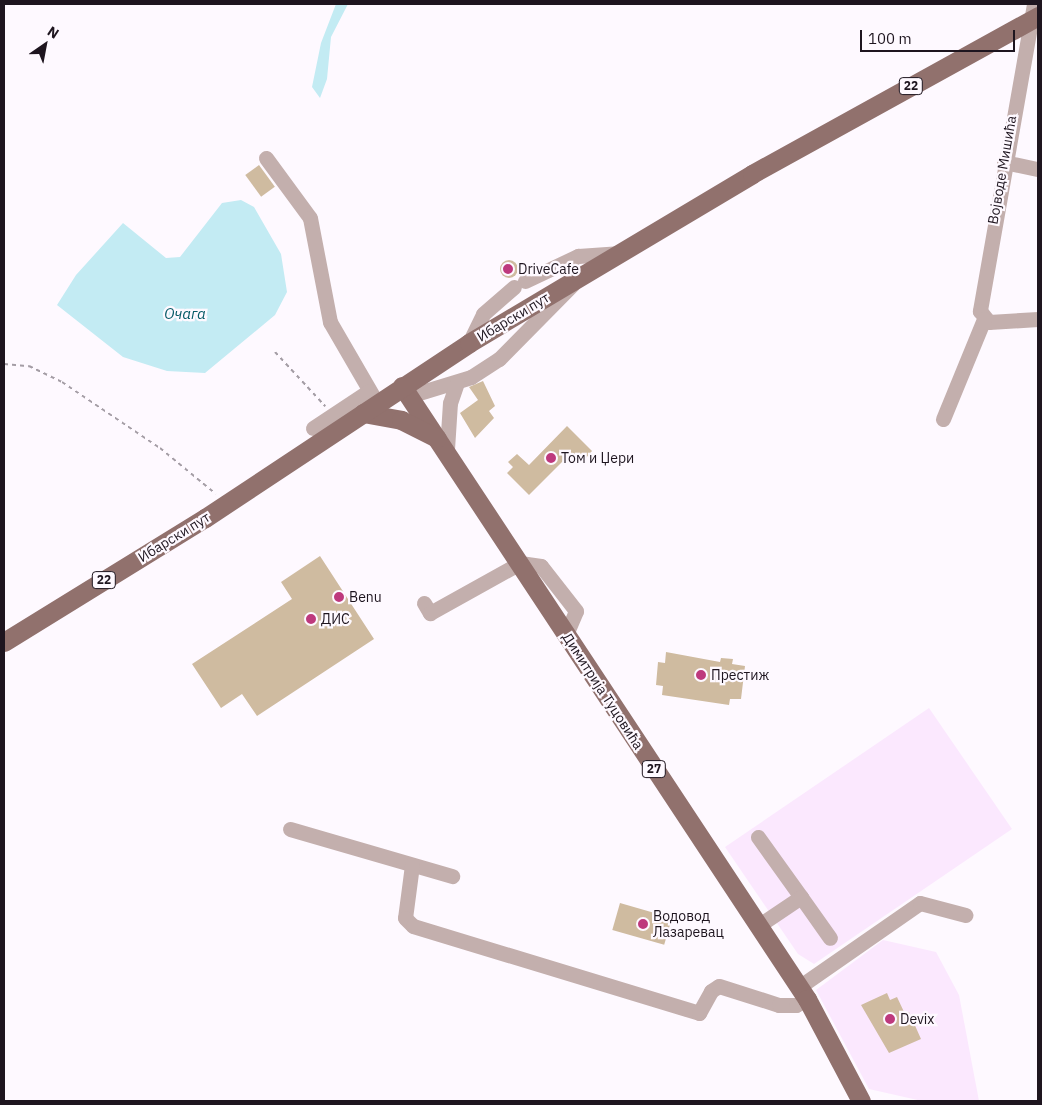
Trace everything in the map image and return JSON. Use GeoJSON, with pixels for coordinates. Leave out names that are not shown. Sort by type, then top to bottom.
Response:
{"type":"FeatureCollection","features":[{"type":"Feature","properties":{"kind":"main road","name":"Ибарски пут"},"geometry":{"type":"LineString","coordinates":[[4,642],[227,503],[370,402],[406,391],[469,343],[621,254],[752,174],[1034,14]]}},
{"type":"Feature","properties":{"kind":"main road","name":"Димитрија Туцовића"},"geometry":{"type":"LineString","coordinates":[[406,391],[443,444],[803,993],[861,1101]]}},
{"type":"Feature","properties":{"kind":"main road"},"geometry":{"type":"LineString","coordinates":[[370,402],[443,444]]}},
{"type":"Feature","properties":{"kind":"street","name":"Војводе Мишића"},"geometry":{"type":"LineString","coordinates":[[943,419],[984,318],[980,311],[1004,162],[1034,14]]}},
{"type":"Feature","properties":{"kind":"street"},"geometry":{"type":"LineString","coordinates":[[266,158],[310,218],[330,322],[370,402],[333,415],[313,428]]}},
{"type":"Feature","properties":{"kind":"street"},"geometry":{"type":"LineString","coordinates":[[1004,162],[1038,169]]}},
{"type":"Feature","properties":{"kind":"street"},"geometry":{"type":"LineString","coordinates":[[469,343],[483,314],[520,284],[578,256],[621,254]]}},
{"type":"Feature","properties":{"kind":"street"},"geometry":{"type":"LineString","coordinates":[[406,391],[457,383],[500,359],[576,280]]}},
{"type":"Feature","properties":{"kind":"street"},"geometry":{"type":"LineString","coordinates":[[984,318],[1038,319]]}},
{"type":"Feature","properties":{"kind":"street"},"geometry":{"type":"LineString","coordinates":[[443,444],[450,403],[457,383]]}},
{"type":"Feature","properties":{"kind":"street"},"geometry":{"type":"LineString","coordinates":[[424,603],[430,612],[520,562]]}},
{"type":"Feature","properties":{"kind":"street"},"geometry":{"type":"LineString","coordinates":[[290,829],[452,876]]}},
{"type":"Feature","properties":{"kind":"street"},"geometry":{"type":"LineString","coordinates":[[758,837],[830,938]]}},
{"type":"Feature","properties":{"kind":"street"},"geometry":{"type":"LineString","coordinates":[[412,865],[405,918],[412,926],[699,1013],[711,991],[719,986],[779,1005],[796,1006],[803,993],[920,903],[966,915]]}},
{"type":"Feature","properties":{"kind":"street"},"geometry":{"type":"LineString","coordinates":[[758,926],[801,897]]}},
{"type":"Feature","properties":{"kind":"path"},"geometry":{"type":"LineString","coordinates":[[275,352],[333,415]]}},
{"type":"Feature","properties":{"kind":"path"},"geometry":{"type":"LineString","coordinates":[[4,364],[28,366],[62,382],[160,448],[227,503]]}},
{"type":"Feature","properties":{"kind":"shaded area"},"geometry":{"type":"Polygon","coordinates":[[[929,708],[1012,829],[814,964],[798,954],[725,847],[929,708]]]}},
{"type":"Feature","properties":{"kind":"shaded area"},"geometry":{"type":"Polygon","coordinates":[[[883,940],[936,952],[959,995],[979,1101],[922,1101],[869,1089],[816,990],[883,940]]]}},
{"type":"Feature","properties":{"kind":"water"},"geometry":{"type":"Polygon","coordinates":[[[336,4],[348,4],[331,37],[327,79],[320,98],[312,87],[321,43],[336,4]]]}},
{"type":"Feature","properties":{"kind":"water","name":"Очага"},"geometry":{"type":"Polygon","coordinates":[[[241,200],[254,207],[281,254],[287,292],[275,315],[205,373],[167,371],[123,357],[57,305],[76,275],[123,223],[166,258],[180,257],[222,203],[241,200]]]}},
{"type":"Feature","properties":{"kind":"building"},"geometry":{"type":"Polygon","coordinates":[[[259,165],[275,187],[261,197],[245,175],[259,165]]]}},
{"type":"Feature","properties":{"kind":"building"},"geometry":{"type":"Polygon","coordinates":[[[509,260],[515,263],[518,269],[515,275],[509,278],[503,275],[500,269],[503,263],[509,260]]]}},
{"type":"Feature","properties":{"kind":"building"},"geometry":{"type":"Polygon","coordinates":[[[483,381],[495,406],[489,411],[494,418],[475,438],[460,413],[478,400],[469,387],[483,381]]]}},
{"type":"Feature","properties":{"kind":"building","name":"Том и Џери"},"geometry":{"type":"Polygon","coordinates":[[[567,426],[592,451],[581,464],[570,454],[529,495],[507,473],[513,467],[508,462],[517,454],[529,465],[567,426]]]}},
{"type":"Feature","properties":{"kind":"building","name":"ДИС"},"geometry":{"type":"Polygon","coordinates":[[[320,556],[374,639],[257,716],[242,694],[221,708],[192,664],[292,599],[281,582],[320,556]]]}},
{"type":"Feature","properties":{"kind":"building","name":"Престиж"},"geometry":{"type":"Polygon","coordinates":[[[666,652],[720,662],[721,658],[733,659],[732,664],[745,666],[741,699],[730,699],[729,705],[662,695],[663,686],[656,685],[658,662],[665,663],[666,652]]]}},
{"type":"Feature","properties":{"kind":"building","name":"Водовод Лазаревац"},"geometry":{"type":"Polygon","coordinates":[[[620,903],[672,918],[664,945],[612,930],[620,903]]]}},
{"type":"Feature","properties":{"kind":"building","name":"Devix"},"geometry":{"type":"Polygon","coordinates":[[[887,993],[890,1000],[897,997],[905,1014],[909,1012],[921,1039],[889,1053],[861,1005],[887,993]]]}},
{"type":"Feature","properties":{"kind":"place","name":"DriveCafe"},"geometry":{"type":"Point","coordinates":[508,269]}},
{"type":"Feature","properties":{"kind":"place","name":"Том и Џери"},"geometry":{"type":"Point","coordinates":[551,458]}},
{"type":"Feature","properties":{"kind":"place","name":"Benu"},"geometry":{"type":"Point","coordinates":[339,597]}},
{"type":"Feature","properties":{"kind":"place","name":"ДИС"},"geometry":{"type":"Point","coordinates":[311,619]}},
{"type":"Feature","properties":{"kind":"place","name":"Престиж"},"geometry":{"type":"Point","coordinates":[701,675]}},
{"type":"Feature","properties":{"kind":"place","name":"Водовод Лазаревац"},"geometry":{"type":"Point","coordinates":[643,924]}},
{"type":"Feature","properties":{"kind":"place","name":"Devix"},"geometry":{"type":"Point","coordinates":[890,1019]}}]}
